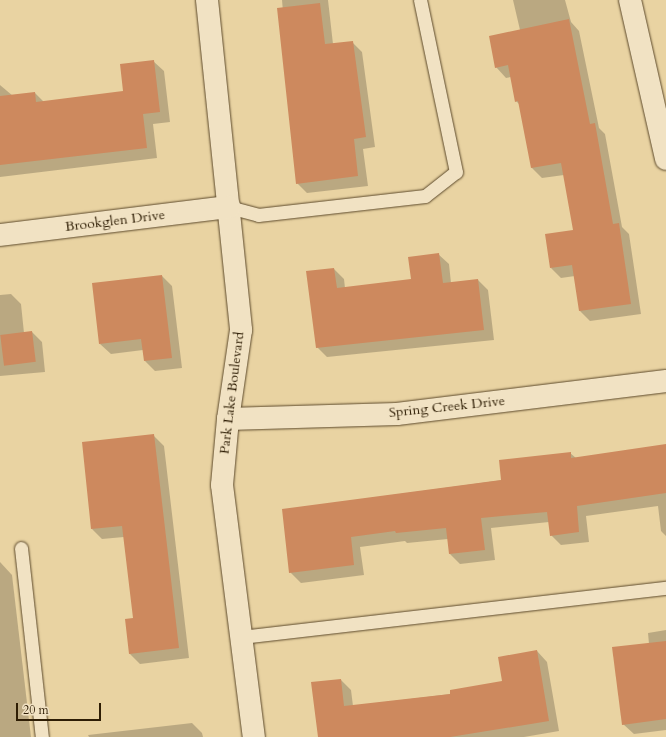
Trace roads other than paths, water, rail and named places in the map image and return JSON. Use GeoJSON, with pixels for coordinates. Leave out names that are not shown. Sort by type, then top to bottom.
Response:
{"type":"FeatureCollection","features":[{"type":"Feature","properties":{"kind":"street","name":"Park Lake Boulevard"},"geometry":{"type":"LineString","coordinates":[[207,0],[241,330],[228,418],[222,485],[254,737]]}},
{"type":"Feature","properties":{"kind":"street"},"geometry":{"type":"LineString","coordinates":[[630,0],[666,159]]}},
{"type":"Feature","properties":{"kind":"street","name":"Brookglen Drive"},"geometry":{"type":"LineString","coordinates":[[0,235],[229,207]]}},
{"type":"Feature","properties":{"kind":"street","name":"Spring Creek Drive"},"geometry":{"type":"LineString","coordinates":[[228,418],[397,414],[666,381]]}},
{"type":"Feature","properties":{"kind":"lane"},"geometry":{"type":"LineString","coordinates":[[229,207],[258,215],[425,196],[456,172],[420,0]]}},
{"type":"Feature","properties":{"kind":"lane"},"geometry":{"type":"LineString","coordinates":[[21,548],[42,737]]}},
{"type":"Feature","properties":{"kind":"lane"},"geometry":{"type":"LineString","coordinates":[[241,637],[666,588]]}}]}
